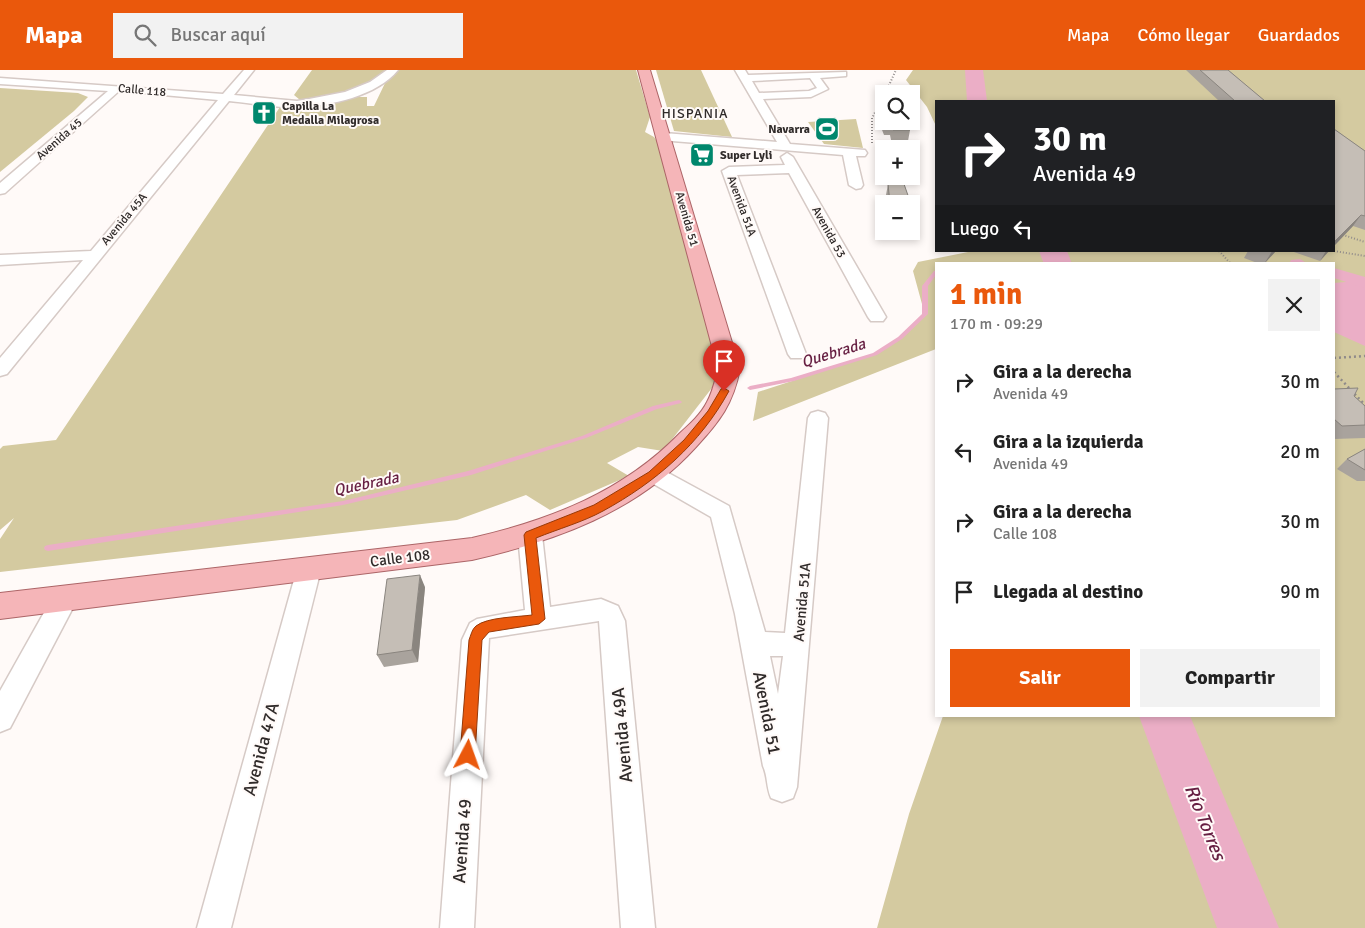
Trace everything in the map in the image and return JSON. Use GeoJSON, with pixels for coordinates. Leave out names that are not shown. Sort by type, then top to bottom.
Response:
{"type":"FeatureCollection","features":[{"type":"Feature","properties":{"kind":"main road","name":"Avenida 51"},"geometry":{"type":"LineString","coordinates":[[644,70],[729,369]]}},
{"type":"Feature","properties":{"kind":"main road","name":"Calle 108"},"geometry":{"type":"LineString","coordinates":[[0,606],[64,600],[472,549],[530,535],[598,508],[653,474],[688,442],[712,413],[724,391],[729,369]]}},
{"type":"Feature","properties":{"kind":"street","name":"Avenida 45A"},"geometry":{"type":"LineString","coordinates":[[0,370],[248,70]]}},
{"type":"Feature","properties":{"kind":"street","name":"Calle 118"},"geometry":{"type":"LineString","coordinates":[[0,81],[117,88],[284,104],[315,102],[347,94],[383,79],[393,70]]}},
{"type":"Feature","properties":{"kind":"street"},"geometry":{"type":"LineString","coordinates":[[742,74],[813,76],[842,74]]}},
{"type":"Feature","properties":{"kind":"street","name":"Avenida 53"},"geometry":{"type":"LineString","coordinates":[[742,74],[783,147],[793,169],[877,317]]}},
{"type":"Feature","properties":{"kind":"street"},"geometry":{"type":"LineString","coordinates":[[755,96],[811,94],[823,89],[813,76]]}},
{"type":"Feature","properties":{"kind":"street","name":"Avenida 45"},"geometry":{"type":"LineString","coordinates":[[0,190],[117,88]]}},
{"type":"Feature","properties":{"kind":"street"},"geometry":{"type":"LineString","coordinates":[[664,137],[855,153],[856,185]]}},
{"type":"Feature","properties":{"kind":"street","name":"Avenida 51A"},"geometry":{"type":"LineString","coordinates":[[793,169],[728,171],[797,354]]}},
{"type":"Feature","properties":{"kind":"street"},"geometry":{"type":"LineString","coordinates":[[0,260],[94,255]]}},
{"type":"Feature","properties":{"kind":"street","name":"Avenida 51A"},"geometry":{"type":"LineString","coordinates":[[782,787],[798,639],[818,418]]}},
{"type":"Feature","properties":{"kind":"street","name":"Avenida 51"},"geometry":{"type":"LineString","coordinates":[[653,474],[721,512],[753,639],[782,787]]}},
{"type":"Feature","properties":{"kind":"street"},"geometry":{"type":"LineString","coordinates":[[530,535],[539,619]]}},
{"type":"Feature","properties":{"kind":"street","name":"Avenida 47A"},"geometry":{"type":"LineString","coordinates":[[214,928],[309,569]]}},
{"type":"Feature","properties":{"kind":"street"},"geometry":{"type":"LineString","coordinates":[[0,719],[64,600]]}},
{"type":"Feature","properties":{"kind":"street","name":"Avenida 49A"},"geometry":{"type":"LineString","coordinates":[[539,619],[601,610],[609,614],[612,621],[638,928]]}},
{"type":"Feature","properties":{"kind":"street","name":"Avenida 49"},"geometry":{"type":"LineString","coordinates":[[457,928],[475,640],[479,631],[486,627],[539,619]]}},
{"type":"Feature","properties":{"kind":"street"},"geometry":{"type":"LineString","coordinates":[[753,639],[770,646],[786,646],[798,639]]}},
{"type":"Feature","properties":{"kind":"path"},"geometry":{"type":"LineString","coordinates":[[889,85],[896,70]]}},
{"type":"Feature","properties":{"kind":"path"},"geometry":{"type":"LineString","coordinates":[[872,146],[868,129],[875,107]]}},
{"type":"Feature","properties":{"kind":"path"},"geometry":{"type":"LineString","coordinates":[[900,185],[904,191]]}},
{"type":"Feature","properties":{"kind":"path"},"geometry":{"type":"LineString","coordinates":[[1335,232],[1365,242]]}},
{"type":"Feature","properties":{"kind":"path"},"geometry":{"type":"LineString","coordinates":[[1335,251],[1365,256]]}},
{"type":"Feature","properties":{"kind":"path"},"geometry":{"type":"LineString","coordinates":[[1220,252],[1229,262]]}},
{"type":"Feature","properties":{"kind":"path"},"geometry":{"type":"LineString","coordinates":[[1335,358],[1365,356]]}},
{"type":"Feature","properties":{"kind":"path"},"geometry":{"type":"LineString","coordinates":[[1335,373],[1365,405]]}},
{"type":"Feature","properties":{"kind":"shaded area"},"geometry":{"type":"Polygon","coordinates":[[[312,70],[391,70],[372,82],[351,90],[307,101],[300,100],[294,95],[312,70]]]}},
{"type":"Feature","properties":{"kind":"shaded area"},"geometry":{"type":"Polygon","coordinates":[[[396,70],[636,70],[650,117],[645,132],[654,137],[659,144],[717,364],[715,384],[663,451],[638,447],[607,463],[629,476],[550,510],[526,495],[457,520],[0,572],[0,539],[14,518],[0,530],[0,449],[3,446],[56,440],[280,107],[350,97],[367,97],[367,106],[374,106],[387,79],[396,70]]]}},
{"type":"Feature","properties":{"kind":"shaded area"},"geometry":{"type":"Polygon","coordinates":[[[656,70],[701,70],[732,137],[674,131],[656,70]]]}},
{"type":"Feature","properties":{"kind":"shaded area"},"geometry":{"type":"Polygon","coordinates":[[[913,70],[1365,70],[1365,928],[877,928],[909,814],[943,717],[1335,717],[1335,262],[935,262],[935,349],[753,421],[758,392],[875,354],[900,338],[925,315],[913,271],[918,262],[968,252],[1335,252],[1335,100],[935,100],[935,124],[927,107],[920,98],[920,85],[910,85],[906,80],[913,70]]]}},
{"type":"Feature","properties":{"kind":"shaded area"},"geometry":{"type":"Polygon","coordinates":[[[0,88],[78,93],[88,97],[74,111],[0,172],[0,88]]]}},
{"type":"Feature","properties":{"kind":"shaded area"},"geometry":{"type":"Polygon","coordinates":[[[856,119],[863,148],[824,144],[808,122],[856,119]]]}},
{"type":"Feature","properties":{"kind":"shaded area"},"geometry":{"type":"Polygon","coordinates":[[[1365,282],[1365,346],[1335,332],[1335,283],[1365,282]]]}},
{"type":"Feature","properties":{"kind":"building"},"geometry":{"type":"Polygon","coordinates":[[[1200,70],[1228,70],[1264,100],[1234,100],[1200,70]]]}},
{"type":"Feature","properties":{"kind":"building"},"geometry":{"type":"Polygon","coordinates":[[[1335,130],[1365,151],[1365,216],[1361,215],[1335,241],[1335,130]]]}},
{"type":"Feature","properties":{"kind":"building"},"geometry":{"type":"Polygon","coordinates":[[[888,185],[904,185],[908,195],[889,195],[888,185]]]}},
{"type":"Feature","properties":{"kind":"building"},"geometry":{"type":"Polygon","coordinates":[[[1358,388],[1354,396],[1365,406],[1365,425],[1342,426],[1335,420],[1335,389],[1358,388]]]}},
{"type":"Feature","properties":{"kind":"building"},"geometry":{"type":"Polygon","coordinates":[[[1365,449],[1365,470],[1347,459],[1365,449]]]}},
{"type":"Feature","properties":{"kind":"building"},"geometry":{"type":"Polygon","coordinates":[[[420,575],[412,650],[377,655],[387,579],[420,575]]]}},
{"type":"Feature","properties":{"kind":"waterway","name":"Río Torres"},"geometry":{"type":"LineString","coordinates":[[974,70],[977,100]]}},
{"type":"Feature","properties":{"kind":"waterway","name":"Río Torres"},"geometry":{"type":"LineString","coordinates":[[1053,252],[1057,262]]}},
{"type":"Feature","properties":{"kind":"waterway","name":"Quebrada"},"geometry":{"type":"LineString","coordinates":[[750,388],[792,380],[875,354],[900,338],[925,314],[925,286],[935,273]]}},
{"type":"Feature","properties":{"kind":"waterway"},"geometry":{"type":"LineString","coordinates":[[1335,273],[1365,283]]}},
{"type":"Feature","properties":{"kind":"waterway","name":"Quebrada"},"geometry":{"type":"LineString","coordinates":[[48,548],[343,503],[469,473],[584,437],[655,407],[679,402]]}},
{"type":"Feature","properties":{"kind":"waterway","name":"Río Torres"},"geometry":{"type":"LineString","coordinates":[[1164,717],[1248,928]]}},
{"type":"Feature","properties":{"kind":"place","name":"Capilla La Medalla Milagrosa"},"geometry":{"type":"Point","coordinates":[264,113]}},
{"type":"Feature","properties":{"kind":"place","name":"Navarra"},"geometry":{"type":"Point","coordinates":[827,129]}},
{"type":"Feature","properties":{"kind":"place","name":"Super Lyli"},"geometry":{"type":"Point","coordinates":[702,155]}},
{"type":"Feature","properties":{"kind":"district","name":"HISPANIA"},"geometry":{"type":"Point","coordinates":[695,113]}},
{"type":"Feature","properties":{"kind":"route"},"geometry":{"type":"LineString","coordinates":[[468,755],[475,640],[479,631],[486,627],[539,619],[530,535],[598,508],[653,474],[688,442],[712,413],[724,391]]}}]}
